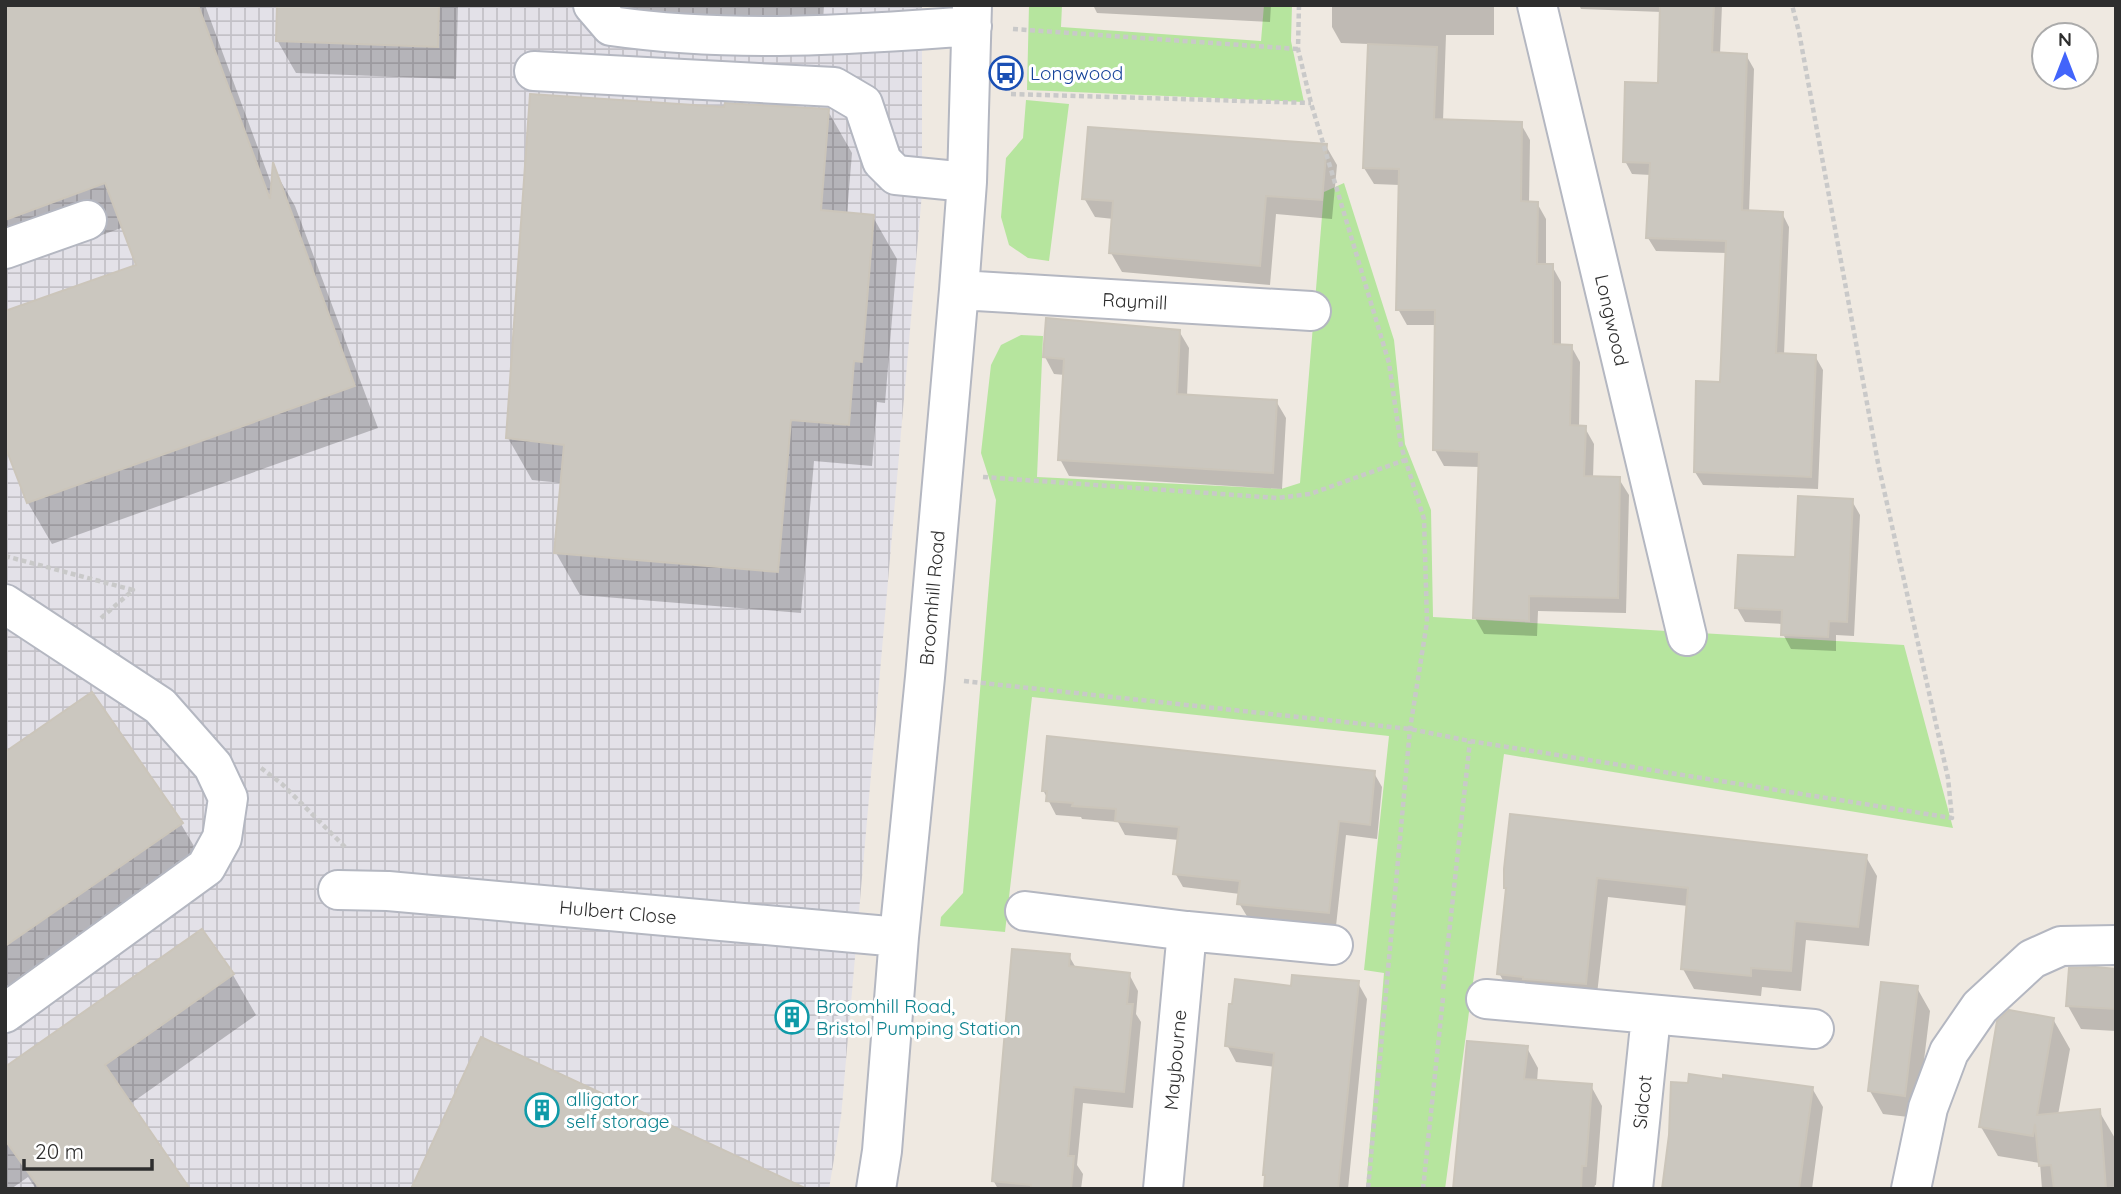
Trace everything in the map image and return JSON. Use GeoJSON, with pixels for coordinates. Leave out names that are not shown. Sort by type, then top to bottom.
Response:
{"type":"FeatureCollection","features":[{"type":"Feature","properties":{"kind":"street"},"geometry":{"type":"LineString","coordinates":[[593,5],[611,26],[650,32],[813,37],[972,16]]}},
{"type":"Feature","properties":{"kind":"street","name":"Longwood"},"geometry":{"type":"LineString","coordinates":[[1537,5],[1687,636]]}},
{"type":"Feature","properties":{"kind":"street","name":"Broomhill Road"},"geometry":{"type":"LineString","coordinates":[[876,1189],[882,1151],[967,182],[972,16]]}},
{"type":"Feature","properties":{"kind":"street"},"geometry":{"type":"LineString","coordinates":[[534,71],[834,87],[863,104],[882,161],[895,174],[967,182]]}},
{"type":"Feature","properties":{"kind":"street"},"geometry":{"type":"LineString","coordinates":[[5,249],[87,220]]}},
{"type":"Feature","properties":{"kind":"street","name":"Raymill"},"geometry":{"type":"LineString","coordinates":[[958,290],[1311,311]]}},
{"type":"Feature","properties":{"kind":"street"},"geometry":{"type":"LineString","coordinates":[[5,604],[160,706],[213,766],[228,798],[222,838],[206,867],[5,1013]]}},
{"type":"Feature","properties":{"kind":"street","name":"Hulbert Close"},"geometry":{"type":"LineString","coordinates":[[338,890],[388,891],[899,937]]}},
{"type":"Feature","properties":{"kind":"street"},"geometry":{"type":"LineString","coordinates":[[1025,911],[1187,931],[1333,945]]}},
{"type":"Feature","properties":{"kind":"street","name":"Maybourne"},"geometry":{"type":"LineString","coordinates":[[1163,1189],[1187,931]]}},
{"type":"Feature","properties":{"kind":"street"},"geometry":{"type":"LineString","coordinates":[[1911,1189],[1928,1108],[1949,1052],[1980,1007],[2032,959],[2051,950],[2061,946],[2116,945]]}},
{"type":"Feature","properties":{"kind":"street"},"geometry":{"type":"LineString","coordinates":[[1486,999],[1814,1029]]}},
{"type":"Feature","properties":{"kind":"street","name":"Sidcot"},"geometry":{"type":"LineString","coordinates":[[1633,1189],[1651,1016]]}},
{"type":"Feature","properties":{"kind":"path"},"geometry":{"type":"LineString","coordinates":[[1299,5],[1298,49],[1311,103],[1389,363],[1401,446],[1424,519],[1427,622],[1410,729],[1368,1189]]}},
{"type":"Feature","properties":{"kind":"path"},"geometry":{"type":"LineString","coordinates":[[972,16],[1298,49]]}},
{"type":"Feature","properties":{"kind":"path"},"geometry":{"type":"LineString","coordinates":[[969,93],[1311,103]]}},
{"type":"Feature","properties":{"kind":"path"},"geometry":{"type":"LineString","coordinates":[[943,474],[1278,498],[1310,494],[1405,460]]}},
{"type":"Feature","properties":{"kind":"path"},"geometry":{"type":"LineString","coordinates":[[1423,1189],[1470,741]]}},
{"type":"Feature","properties":{"kind":"shaded area"},"geometry":{"type":"Polygon","coordinates":[[[5,5],[922,5],[922,193],[841,1117],[829,1189],[5,1189],[5,5]]]}},
{"type":"Feature","properties":{"kind":"green space"},"geometry":{"type":"Polygon","coordinates":[[[1029,5],[1062,5],[1061,27],[1261,41],[1264,5],[1292,5],[1291,41],[1304,102],[1027,90],[1029,5]]]}},
{"type":"Feature","properties":{"kind":"green space"},"geometry":{"type":"Polygon","coordinates":[[[1026,100],[1069,104],[1049,261],[1028,258],[1009,245],[1001,217],[1006,158],[1023,138],[1026,100]]]}},
{"type":"Feature","properties":{"kind":"green space"},"geometry":{"type":"Polygon","coordinates":[[[1344,183],[1394,340],[1405,444],[1431,510],[1433,617],[1904,645],[1953,828],[1504,754],[1445,1189],[1366,1189],[1384,973],[1364,970],[1389,736],[1032,697],[1005,932],[940,926],[941,917],[963,893],[996,500],[981,453],[991,365],[1001,345],[1021,335],[1043,336],[1037,477],[1281,489],[1300,483],[1324,192],[1344,183]]]}},
{"type":"Feature","properties":{"kind":"building"},"geometry":{"type":"Polygon","coordinates":[[[5,5],[198,5],[270,199],[273,162],[355,386],[27,503],[5,446],[5,311],[136,265],[105,183],[5,220],[5,5]]]}},
{"type":"Feature","properties":{"kind":"building"},"geometry":{"type":"Polygon","coordinates":[[[277,5],[439,5],[438,47],[276,41],[277,5]]]}},
{"type":"Feature","properties":{"kind":"building"},"geometry":{"type":"Polygon","coordinates":[[[1660,5],[1714,5],[1712,52],[1747,54],[1742,210],[1783,212],[1776,353],[1816,355],[1811,477],[1694,472],[1696,381],[1720,382],[1726,241],[1646,238],[1650,163],[1623,162],[1625,82],[1658,83],[1660,5]]]}},
{"type":"Feature","properties":{"kind":"building"},"geometry":{"type":"Polygon","coordinates":[[[1368,44],[1437,47],[1434,119],[1522,122],[1521,201],[1538,202],[1537,264],[1553,264],[1553,344],[1572,345],[1570,425],[1586,426],[1584,476],[1620,477],[1618,598],[1529,596],[1529,621],[1473,618],[1479,452],[1433,450],[1435,310],[1396,310],[1399,169],[1363,168],[1368,44]]]}},
{"type":"Feature","properties":{"kind":"building"},"geometry":{"type":"Polygon","coordinates":[[[530,94],[724,107],[725,103],[829,109],[821,210],[874,215],[862,362],[854,361],[849,425],[791,420],[778,572],[554,553],[564,445],[506,438],[530,94]]]}},
{"type":"Feature","properties":{"kind":"building"},"geometry":{"type":"Polygon","coordinates":[[[1088,127],[1327,144],[1322,200],[1266,196],[1260,266],[1109,253],[1113,201],[1082,199],[1088,127]]]}},
{"type":"Feature","properties":{"kind":"building"},"geometry":{"type":"Polygon","coordinates":[[[1046,318],[1180,330],[1177,394],[1277,400],[1273,473],[1058,460],[1064,359],[1043,357],[1046,318]]]}},
{"type":"Feature","properties":{"kind":"building"},"geometry":{"type":"Polygon","coordinates":[[[1798,496],[1853,499],[1847,622],[1829,621],[1828,637],[1781,635],[1782,610],[1735,608],[1738,555],[1795,557],[1798,496]]]}},
{"type":"Feature","properties":{"kind":"building"},"geometry":{"type":"Polygon","coordinates":[[[92,692],[183,823],[5,946],[5,752],[92,692]]]}},
{"type":"Feature","properties":{"kind":"building"},"geometry":{"type":"Polygon","coordinates":[[[1047,736],[1375,771],[1370,825],[1339,821],[1329,913],[1237,904],[1240,881],[1173,874],[1179,827],[1115,821],[1116,809],[1046,801],[1047,791],[1042,791],[1047,736]]]}},
{"type":"Feature","properties":{"kind":"building"},"geometry":{"type":"Polygon","coordinates":[[[1510,814],[1867,855],[1858,927],[1795,921],[1791,971],[1751,968],[1751,976],[1681,969],[1688,888],[1597,878],[1586,984],[1497,974],[1510,814]]]}},
{"type":"Feature","properties":{"kind":"building"},"geometry":{"type":"Polygon","coordinates":[[[202,929],[234,974],[105,1065],[190,1189],[40,1189],[5,1140],[5,1067],[202,929]]]}},
{"type":"Feature","properties":{"kind":"building"},"geometry":{"type":"Polygon","coordinates":[[[1012,949],[1070,954],[1069,966],[1130,973],[1127,1004],[1133,1004],[1124,1092],[1074,1087],[1068,1156],[1074,1156],[1071,1189],[1031,1189],[1031,1185],[992,1181],[1012,949]]]}},
{"type":"Feature","properties":{"kind":"building"},"geometry":{"type":"Polygon","coordinates":[[[2069,968],[2116,969],[2116,1009],[2066,1006],[2069,968]]]}},
{"type":"Feature","properties":{"kind":"building"},"geometry":{"type":"Polygon","coordinates":[[[1292,975],[1359,981],[1338,1189],[1264,1189],[1274,1053],[1225,1046],[1229,1004],[1232,1004],[1235,979],[1291,986],[1292,975]]]}},
{"type":"Feature","properties":{"kind":"building"},"geometry":{"type":"Polygon","coordinates":[[[1881,982],[1918,986],[1905,1096],[1868,1091],[1881,982]]]}},
{"type":"Feature","properties":{"kind":"building"},"geometry":{"type":"Polygon","coordinates":[[[2009,1010],[2054,1018],[2037,1115],[2100,1109],[2106,1189],[2054,1189],[2051,1165],[2039,1166],[2035,1124],[2033,1136],[1979,1127],[1997,1021],[2009,1010]]]}},
{"type":"Feature","properties":{"kind":"building","name":"alligator self storage"},"geometry":{"type":"Polygon","coordinates":[[[481,1037],[807,1189],[411,1189],[481,1037]]]}},
{"type":"Feature","properties":{"kind":"building"},"geometry":{"type":"Polygon","coordinates":[[[1467,1041],[1528,1046],[1524,1079],[1592,1084],[1586,1166],[1582,1166],[1581,1189],[1453,1189],[1467,1041]]]}},
{"type":"Feature","properties":{"kind":"building"},"geometry":{"type":"Polygon","coordinates":[[[1689,1074],[1723,1079],[1723,1075],[1813,1087],[1799,1189],[1662,1189],[1669,1135],[1671,1082],[1688,1083],[1689,1074]]]}},
{"type":"Feature","properties":{"kind":"place","name":"Longwood"},"geometry":{"type":"Point","coordinates":[1006,73]}},
{"type":"Feature","properties":{"kind":"place","name":"Broomhill Road, Bristol Pumping Station"},"geometry":{"type":"Point","coordinates":[792,1017]}},
{"type":"Feature","properties":{"kind":"place","name":"alligator self storage"},"geometry":{"type":"Point","coordinates":[542,1110]}}]}
